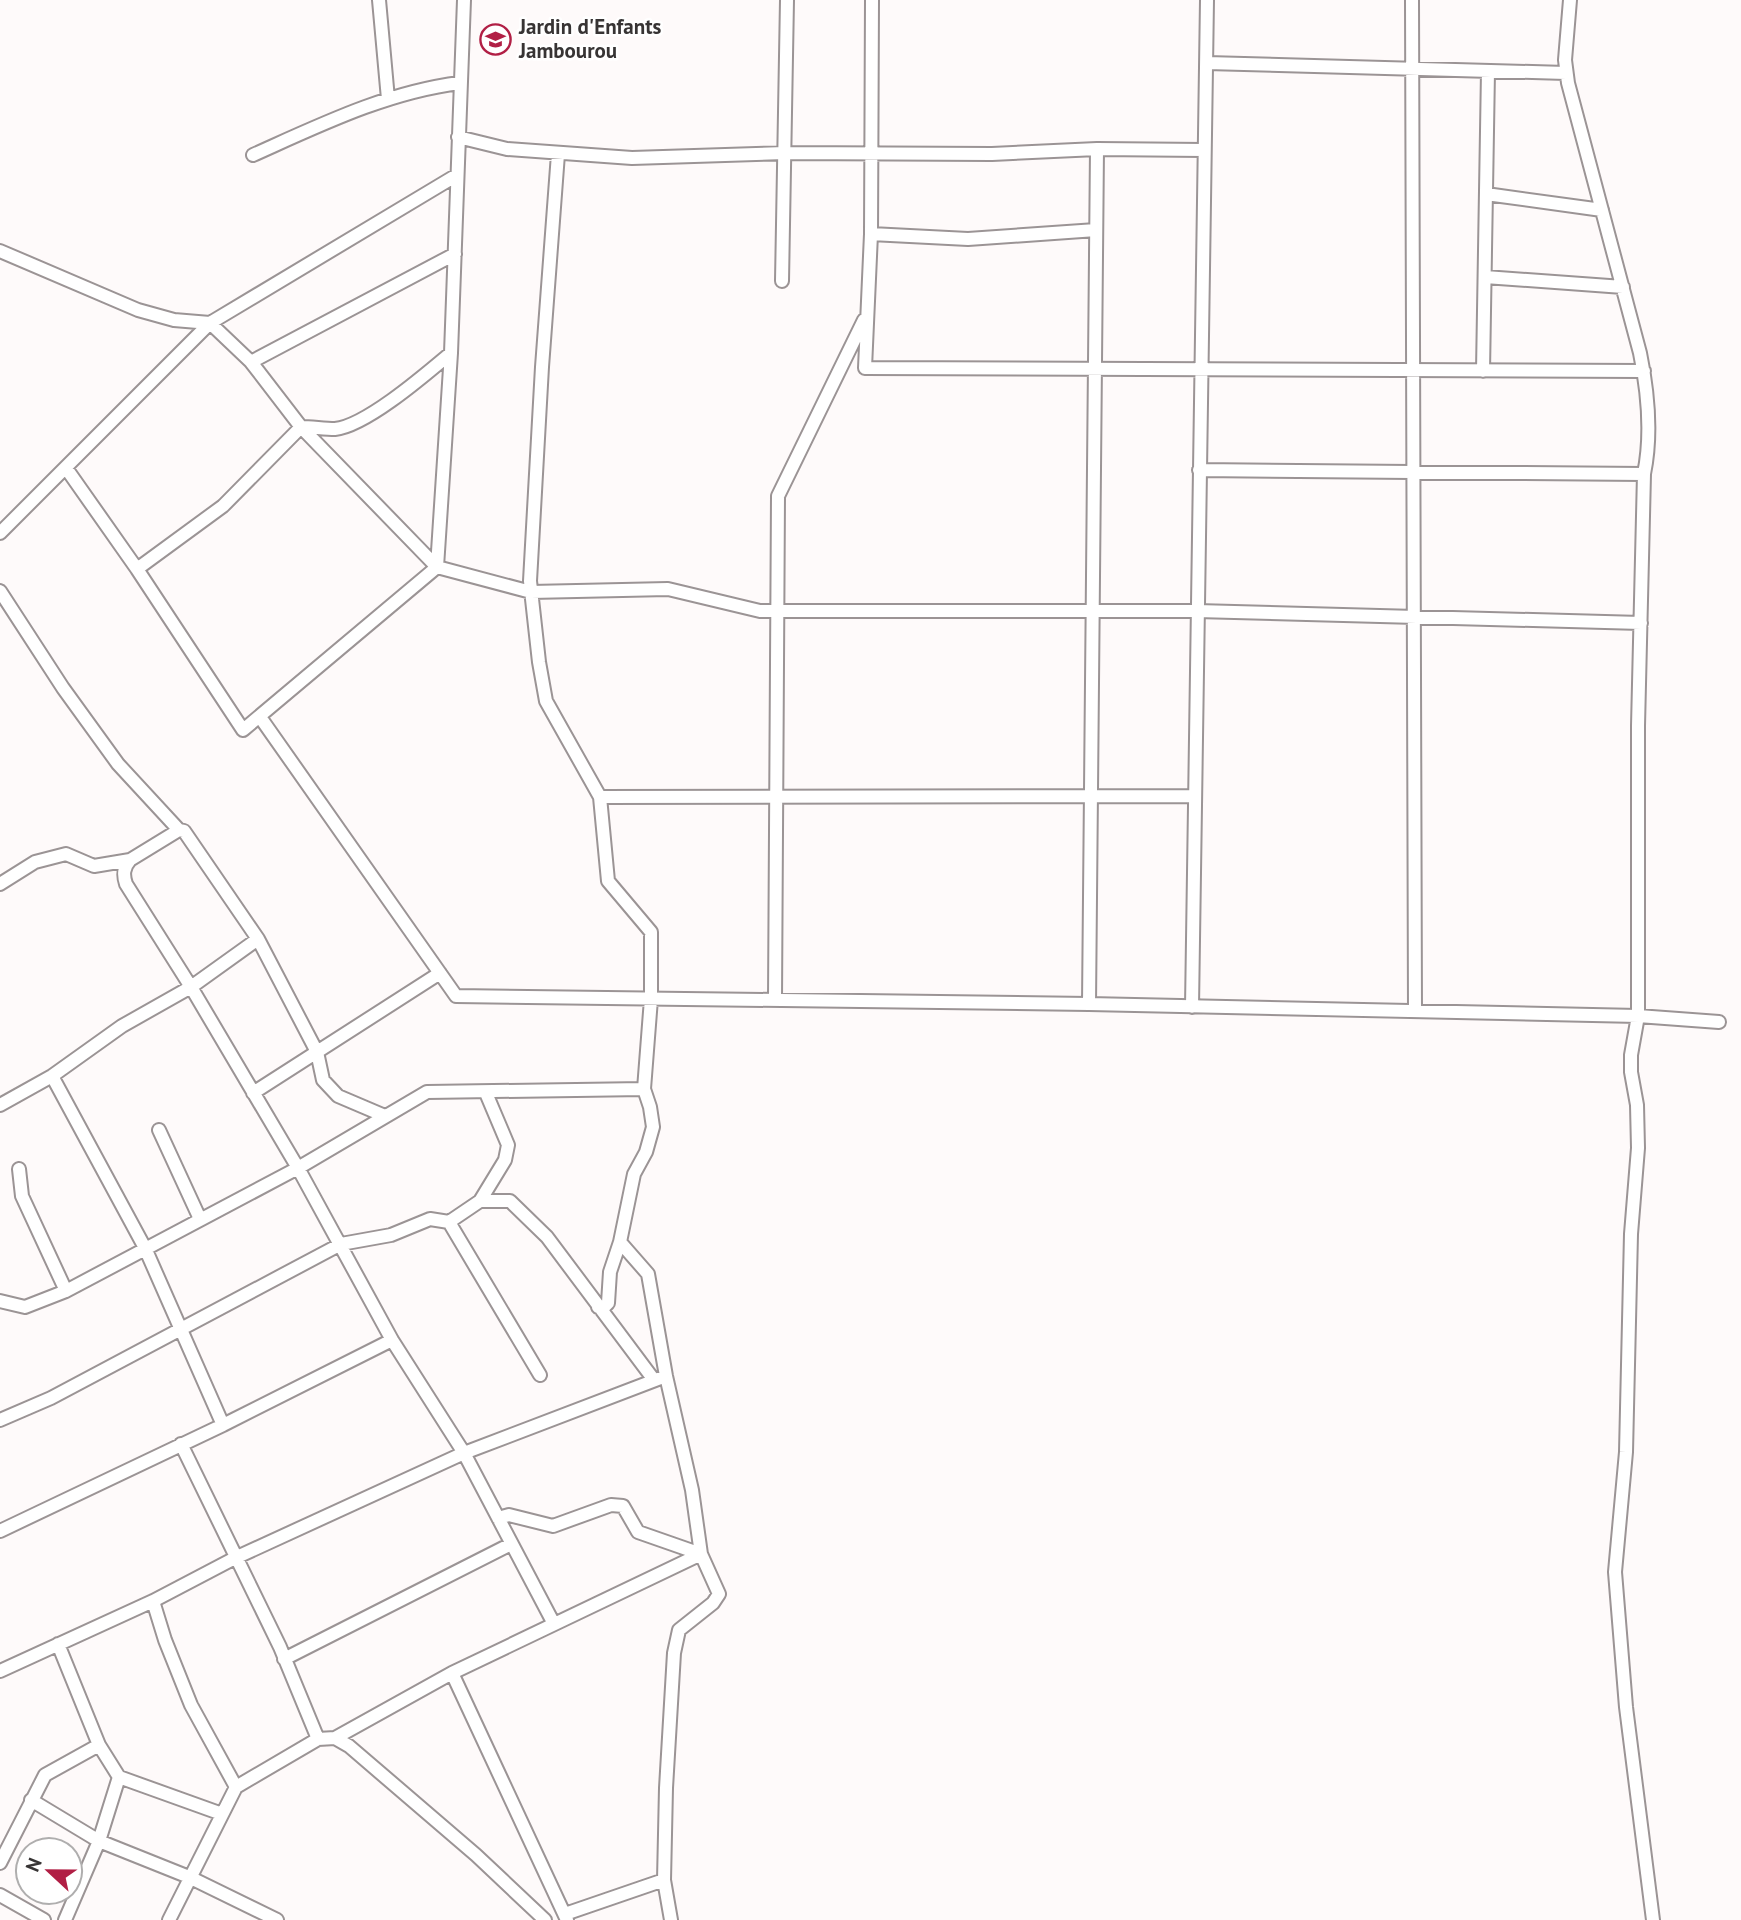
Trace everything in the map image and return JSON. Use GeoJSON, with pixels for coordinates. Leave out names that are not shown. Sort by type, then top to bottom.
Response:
{"type":"FeatureCollection","features":[{"type":"Feature","properties":{"kind":"street"},"geometry":{"type":"LineString","coordinates":[[379,0],[388,99]]}},
{"type":"Feature","properties":{"kind":"street"},"geometry":{"type":"LineString","coordinates":[[66,468],[137,569],[243,730],[437,567],[455,254],[464,0]]}},
{"type":"Feature","properties":{"kind":"street"},"geometry":{"type":"LineString","coordinates":[[782,281],[787,0]]}},
{"type":"Feature","properties":{"kind":"street"},"geometry":{"type":"LineString","coordinates":[[872,0],[871,234],[865,316],[865,368],[1644,371]]}},
{"type":"Feature","properties":{"kind":"street"},"geometry":{"type":"LineString","coordinates":[[1192,1007],[1207,0]]}},
{"type":"Feature","properties":{"kind":"street"},"geometry":{"type":"LineString","coordinates":[[1412,0],[1415,1011]]}},
{"type":"Feature","properties":{"kind":"street"},"geometry":{"type":"LineString","coordinates":[[1570,0],[1566,73],[1644,371],[1649,448],[1644,474],[1641,623],[1638,1016],[1631,1055],[1637,1105],[1638,1148],[1631,1234],[1626,1439],[1615,1572],[1626,1707],[1653,1920]]}},
{"type":"Feature","properties":{"kind":"street"},"geometry":{"type":"LineString","coordinates":[[1207,63],[1566,73]]}},
{"type":"Feature","properties":{"kind":"street"},"geometry":{"type":"LineString","coordinates":[[1483,370],[1488,71]]}},
{"type":"Feature","properties":{"kind":"street"},"geometry":{"type":"LineString","coordinates":[[253,155],[330,120],[388,99],[426,87],[460,83]]}},
{"type":"Feature","properties":{"kind":"street"},"geometry":{"type":"LineString","coordinates":[[458,137],[507,149],[558,155],[632,158],[784,153],[992,154],[1097,149],[1204,150]]}},
{"type":"Feature","properties":{"kind":"street"},"geometry":{"type":"LineString","coordinates":[[1089,1004],[1097,149]]}},
{"type":"Feature","properties":{"kind":"street"},"geometry":{"type":"LineString","coordinates":[[558,155],[542,367],[531,592],[546,701],[600,797],[608,881],[651,932],[651,999],[644,1089],[653,1127],[646,1152],[634,1174],[620,1242],[610,1272],[608,1303],[603,1308],[598,1307]]}},
{"type":"Feature","properties":{"kind":"street"},"geometry":{"type":"LineString","coordinates":[[0,533],[210,323],[457,175]]}},
{"type":"Feature","properties":{"kind":"street"},"geometry":{"type":"LineString","coordinates":[[1486,194],[1602,210]]}},
{"type":"Feature","properties":{"kind":"street"},"geometry":{"type":"LineString","coordinates":[[871,234],[968,239],[1096,230]]}},
{"type":"Feature","properties":{"kind":"street"},"geometry":{"type":"LineString","coordinates":[[0,251],[138,310],[174,320],[210,323],[251,362],[301,427],[437,567],[531,592],[668,589],[760,611],[1196,611],[1641,623]]}},
{"type":"Feature","properties":{"kind":"street"},"geometry":{"type":"LineString","coordinates":[[251,362],[455,254]]}},
{"type":"Feature","properties":{"kind":"street"},"geometry":{"type":"LineString","coordinates":[[1485,277],[1623,287]]}},
{"type":"Feature","properties":{"kind":"street"},"geometry":{"type":"LineString","coordinates":[[775,1000],[778,496],[865,316]]}},
{"type":"Feature","properties":{"kind":"street"},"geometry":{"type":"LineString","coordinates":[[137,569],[223,506],[301,427],[337,429],[358,421],[410,388],[450,353]]}},
{"type":"Feature","properties":{"kind":"street"},"geometry":{"type":"LineString","coordinates":[[1199,470],[1644,474]]}},
{"type":"Feature","properties":{"kind":"street"},"geometry":{"type":"LineString","coordinates":[[0,591],[62,688],[118,764],[179,830],[190,836],[258,939],[317,1052],[323,1080],[338,1096],[385,1116]]}},
{"type":"Feature","properties":{"kind":"street"},"geometry":{"type":"LineString","coordinates":[[260,717],[456,996],[1089,1004],[1638,1016],[1719,1022]]}},
{"type":"Feature","properties":{"kind":"street"},"geometry":{"type":"LineString","coordinates":[[600,797],[1195,796]]}},
{"type":"Feature","properties":{"kind":"street"},"geometry":{"type":"LineString","coordinates":[[179,830],[130,860],[125,866],[123,876],[126,884],[298,1167],[392,1340],[464,1453],[554,1624]]}},
{"type":"Feature","properties":{"kind":"street"},"geometry":{"type":"LineString","coordinates":[[0,884],[35,862],[54,856],[71,855],[94,866],[130,860]]}},
{"type":"Feature","properties":{"kind":"street"},"geometry":{"type":"LineString","coordinates":[[0,1105],[52,1076],[122,1026],[191,987],[258,939]]}},
{"type":"Feature","properties":{"kind":"street"},"geometry":{"type":"LineString","coordinates":[[253,1093],[440,973]]}},
{"type":"Feature","properties":{"kind":"street"},"geometry":{"type":"LineString","coordinates":[[52,1076],[145,1248],[223,1425]]}},
{"type":"Feature","properties":{"kind":"street"},"geometry":{"type":"LineString","coordinates":[[0,1301],[25,1307],[66,1291],[298,1167],[427,1092],[644,1089]]}},
{"type":"Feature","properties":{"kind":"street"},"geometry":{"type":"LineString","coordinates":[[0,1420],[51,1398],[341,1244],[391,1235],[430,1219],[449,1222],[480,1201],[505,1160],[508,1145],[486,1093]]}},
{"type":"Feature","properties":{"kind":"street"},"geometry":{"type":"LineString","coordinates":[[159,1130],[200,1219]]}},
{"type":"Feature","properties":{"kind":"street"},"geometry":{"type":"LineString","coordinates":[[19,1169],[22,1196],[66,1291]]}},
{"type":"Feature","properties":{"kind":"street"},"geometry":{"type":"LineString","coordinates":[[480,1201],[510,1201],[547,1237],[598,1307],[660,1378]]}},
{"type":"Feature","properties":{"kind":"street"},"geometry":{"type":"LineString","coordinates":[[449,1222],[540,1375]]}},
{"type":"Feature","properties":{"kind":"street"},"geometry":{"type":"LineString","coordinates":[[620,1242],[648,1275],[660,1378],[692,1490],[701,1554],[719,1594],[713,1603],[679,1630],[674,1653],[664,1880],[671,1920]]}},
{"type":"Feature","properties":{"kind":"street"},"geometry":{"type":"LineString","coordinates":[[0,1531],[223,1425],[392,1340]]}},
{"type":"Feature","properties":{"kind":"street"},"geometry":{"type":"LineString","coordinates":[[0,1671],[153,1601],[234,1558],[464,1453],[660,1378]]}},
{"type":"Feature","properties":{"kind":"street"},"geometry":{"type":"LineString","coordinates":[[181,1444],[284,1659],[318,1739]]}},
{"type":"Feature","properties":{"kind":"street"},"geometry":{"type":"LineString","coordinates":[[498,1518],[509,1515],[553,1526],[611,1505],[623,1506],[638,1532],[701,1554]]}},
{"type":"Feature","properties":{"kind":"street"},"geometry":{"type":"LineString","coordinates":[[284,1659],[511,1544]]}},
{"type":"Feature","properties":{"kind":"street"},"geometry":{"type":"LineString","coordinates":[[169,1920],[236,1787],[318,1739],[335,1738],[452,1673],[701,1554]]}},
{"type":"Feature","properties":{"kind":"street"},"geometry":{"type":"LineString","coordinates":[[153,1601],[165,1640],[191,1705],[236,1787]]}},
{"type":"Feature","properties":{"kind":"street"},"geometry":{"type":"LineString","coordinates":[[58,1644],[99,1745],[119,1777],[222,1814]]}},
{"type":"Feature","properties":{"kind":"street"},"geometry":{"type":"LineString","coordinates":[[452,1673],[566,1917],[664,1880]]}},
{"type":"Feature","properties":{"kind":"street"},"geometry":{"type":"LineString","coordinates":[[335,1738],[349,1746],[476,1855],[544,1920]]}},
{"type":"Feature","properties":{"kind":"street"},"geometry":{"type":"LineString","coordinates":[[0,1863],[45,1775],[99,1745]]}},
{"type":"Feature","properties":{"kind":"street"},"geometry":{"type":"LineString","coordinates":[[65,1920],[100,1841],[119,1777]]}},
{"type":"Feature","properties":{"kind":"street"},"geometry":{"type":"LineString","coordinates":[[31,1800],[100,1841],[189,1877],[277,1920]]}},
{"type":"Feature","properties":{"kind":"street"},"geometry":{"type":"LineString","coordinates":[[0,1895],[44,1920]]}},
{"type":"Feature","properties":{"kind":"place","name":"Jardin d'Enfants Jambourou"},"geometry":{"type":"Point","coordinates":[496,39]}}]}
